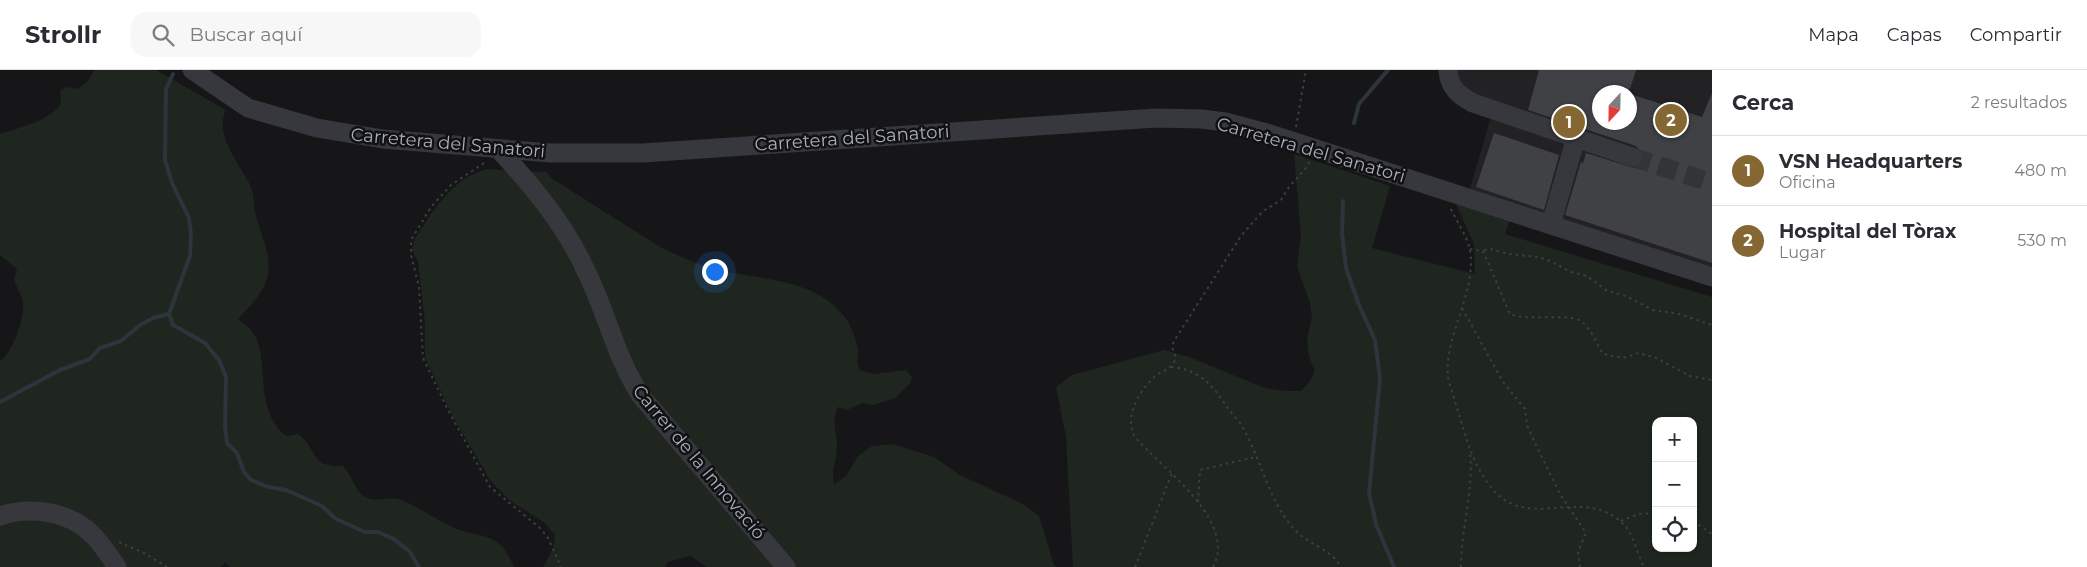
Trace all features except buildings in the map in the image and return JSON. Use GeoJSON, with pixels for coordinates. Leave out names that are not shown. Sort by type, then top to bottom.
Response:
{"type":"FeatureCollection","features":[{"type":"Feature","properties":{"kind":"street","name":"Carretera del Sanatori"},"geometry":{"type":"LineString","coordinates":[[192,70],[248,108],[282,120],[317,128],[383,139],[551,152],[644,153],[1156,118],[1202,118],[1224,122],[1313,147],[1712,277]]}},
{"type":"Feature","properties":{"kind":"street"},"geometry":{"type":"LineString","coordinates":[[1448,70],[1452,86],[1464,99],[1632,157]]}},
{"type":"Feature","properties":{"kind":"street"},"geometry":{"type":"LineString","coordinates":[[1551,224],[1576,138]]}},
{"type":"Feature","properties":{"kind":"street","name":"Carrer de la Innovació"},"geometry":{"type":"LineString","coordinates":[[497,149],[526,179],[567,236],[598,296],[626,372],[641,396],[786,567]]}},
{"type":"Feature","properties":{"kind":"street"},"geometry":{"type":"LineString","coordinates":[[0,516],[26,511],[41,511],[70,520],[82,526],[92,535],[117,567]]}},
{"type":"Feature","properties":{"kind":"path"},"geometry":{"type":"LineString","coordinates":[[1293,141],[1306,70]]}},
{"type":"Feature","properties":{"kind":"path"},"geometry":{"type":"LineString","coordinates":[[1213,567],[1218,557],[1216,535],[1209,517],[1172,473],[1144,448],[1130,427],[1133,409],[1141,394],[1158,374],[1171,367],[1176,356],[1172,347],[1174,341],[1220,266],[1253,222],[1281,200],[1289,187],[1306,168],[1313,147]]}},
{"type":"Feature","properties":{"kind":"path"},"geometry":{"type":"LineString","coordinates":[[497,149],[481,166],[451,185],[431,207],[411,240],[410,255],[419,287],[423,358],[447,408],[490,487],[540,528],[548,538],[561,567]]}},
{"type":"Feature","properties":{"kind":"path"},"geometry":{"type":"LineString","coordinates":[[1443,189],[1470,249],[1468,285],[1451,348],[1448,376],[1470,452],[1472,476],[1465,514],[1461,567]]}},
{"type":"Feature","properties":{"kind":"path"},"geometry":{"type":"LineString","coordinates":[[1470,249],[1491,249],[1508,254],[1538,257],[1571,272],[1586,276],[1599,288],[1626,296],[1643,306],[1712,325]]}},
{"type":"Feature","properties":{"kind":"path"},"geometry":{"type":"LineString","coordinates":[[1483,250],[1510,314],[1520,318],[1534,319],[1574,318],[1582,321],[1604,354],[1623,358],[1639,353],[1656,358],[1690,376],[1712,380]]}},
{"type":"Feature","properties":{"kind":"path"},"geometry":{"type":"LineString","coordinates":[[1462,308],[1503,382],[1525,409],[1527,426],[1534,441],[1568,508],[1586,533],[1578,552],[1580,567]]}},
{"type":"Feature","properties":{"kind":"path"},"geometry":{"type":"LineString","coordinates":[[1171,367],[1194,372],[1210,383],[1243,429],[1278,507],[1295,531],[1330,554],[1341,567]]}},
{"type":"Feature","properties":{"kind":"path"},"geometry":{"type":"LineString","coordinates":[[1470,452],[1486,481],[1504,501],[1514,506],[1526,509],[1586,506],[1603,511],[1621,521],[1630,533],[1644,567]]}},
{"type":"Feature","properties":{"kind":"path"},"geometry":{"type":"LineString","coordinates":[[1198,502],[1200,470],[1255,457]]}},
{"type":"Feature","properties":{"kind":"path"},"geometry":{"type":"LineString","coordinates":[[1135,567],[1172,473]]}},
{"type":"Feature","properties":{"kind":"path"},"geometry":{"type":"LineString","coordinates":[[1621,521],[1639,514],[1652,513]]}},
{"type":"Feature","properties":{"kind":"path"},"geometry":{"type":"LineString","coordinates":[[1697,524],[1712,534]]}},
{"type":"Feature","properties":{"kind":"path"},"geometry":{"type":"LineString","coordinates":[[116,540],[144,553],[167,567]]}},
{"type":"Feature","properties":{"kind":"shaded area"},"geometry":{"type":"Polygon","coordinates":[[[94,70],[156,70],[226,110],[223,119],[225,138],[251,187],[256,216],[267,251],[269,269],[262,291],[238,319],[249,328],[257,339],[268,410],[275,424],[286,436],[298,434],[320,461],[332,466],[343,466],[358,491],[365,497],[369,499],[398,499],[413,505],[452,527],[492,539],[505,550],[514,567],[230,567],[225,563],[220,567],[0,567],[0,361],[9,351],[17,334],[22,315],[23,301],[14,280],[17,269],[0,255],[0,134],[35,122],[52,113],[61,101],[61,90],[68,87],[78,89],[88,81],[94,70]]]}},
{"type":"Feature","properties":{"kind":"shaded area"},"geometry":{"type":"Polygon","coordinates":[[[1438,70],[1712,70],[1712,283],[1466,202],[1491,117],[1455,103],[1443,88],[1438,70]]]}},
{"type":"Feature","properties":{"kind":"shaded area"},"geometry":{"type":"Polygon","coordinates":[[[1294,154],[1390,186],[1372,248],[1475,274],[1474,244],[1455,202],[1510,219],[1505,234],[1712,297],[1712,567],[1073,567],[1066,437],[1056,387],[1072,375],[1164,350],[1189,357],[1265,388],[1301,391],[1310,381],[1315,370],[1309,357],[1307,339],[1312,317],[1310,303],[1297,266],[1301,236],[1294,154]]]}},
{"type":"Feature","properties":{"kind":"shaded area"},"geometry":{"type":"Polygon","coordinates":[[[487,169],[547,172],[551,178],[662,248],[715,269],[769,279],[803,288],[819,295],[834,305],[846,319],[852,330],[857,344],[860,370],[873,374],[906,370],[912,377],[910,383],[895,398],[873,405],[863,403],[847,410],[838,407],[834,422],[837,449],[833,469],[834,484],[846,476],[858,456],[872,446],[893,444],[934,457],[960,475],[1023,504],[1039,516],[1054,565],[1057,567],[707,567],[690,556],[668,562],[665,567],[543,567],[553,549],[555,535],[545,523],[509,500],[490,480],[452,415],[425,358],[425,323],[418,261],[412,250],[414,240],[444,197],[464,180],[475,173],[487,169]]]}},
{"type":"Feature","properties":{"kind":"waterway"},"geometry":{"type":"LineString","coordinates":[[1354,123],[1359,104],[1388,70]]}},
{"type":"Feature","properties":{"kind":"waterway"},"geometry":{"type":"LineString","coordinates":[[0,402],[60,370],[90,359],[100,348],[121,341],[140,325],[153,318],[169,314],[190,256],[191,234],[189,218],[172,183],[165,160],[166,89],[173,74]]}},
{"type":"Feature","properties":{"kind":"waterway"},"geometry":{"type":"LineString","coordinates":[[1343,201],[1342,233],[1346,268],[1359,305],[1375,340],[1380,379],[1369,493],[1376,524],[1394,567]]}},
{"type":"Feature","properties":{"kind":"waterway"},"geometry":{"type":"LineString","coordinates":[[169,314],[173,325],[205,343],[219,360],[226,377],[225,426],[227,443],[237,453],[244,472],[251,480],[268,487],[286,490],[322,506],[336,519],[365,532],[378,532],[394,539],[410,552],[419,567]]}},
{"type":"Feature","properties":{"kind":"tunnel"},"geometry":{"type":"LineString","coordinates":[[1632,157],[1712,183]]}},
{"type":"Feature","properties":{"kind":"place","name":"Hospital del Tòrax"},"geometry":{"type":"Point","coordinates":[1671,120]}},
{"type":"Feature","properties":{"kind":"place","name":"VSN Headquarters"},"geometry":{"type":"Point","coordinates":[1569,122]}}]}
